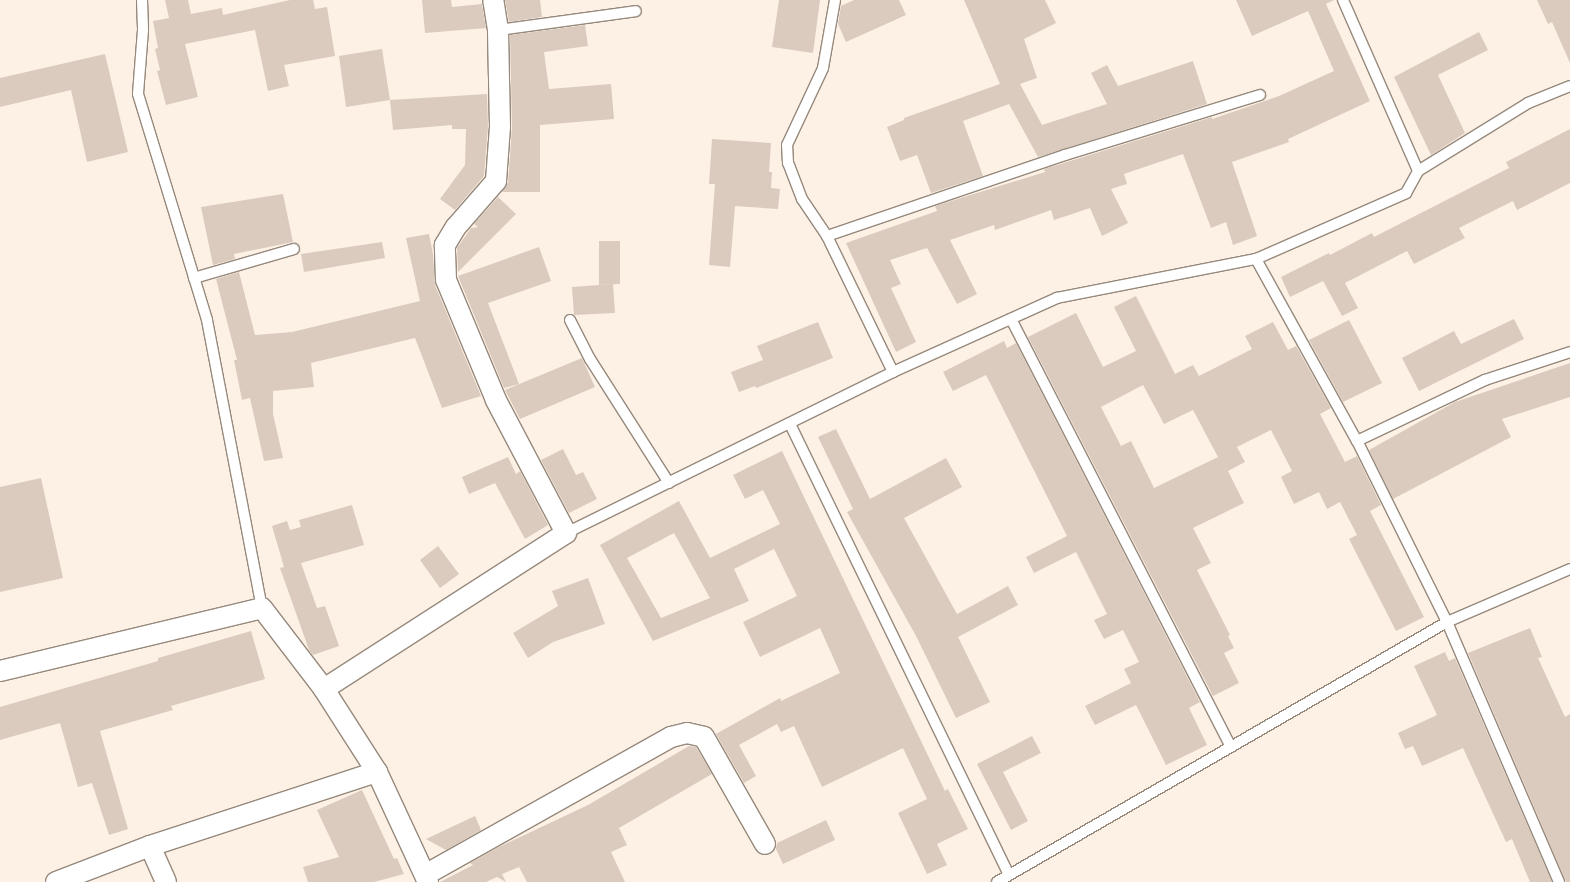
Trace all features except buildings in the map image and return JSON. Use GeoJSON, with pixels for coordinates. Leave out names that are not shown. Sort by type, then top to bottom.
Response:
{"type":"FeatureCollection","features":[{"type":"Feature","properties":{"kind":"street"},"geometry":{"type":"LineString","coordinates":[[324,689],[566,533],[496,400],[446,280],[444,244],[456,227],[496,181],[500,127],[498,30],[493,0]]}},
{"type":"Feature","properties":{"kind":"street"},"geometry":{"type":"LineString","coordinates":[[0,671],[262,608],[324,689],[378,772],[427,879],[672,738],[687,733],[704,737],[765,844]]}},
{"type":"Feature","properties":{"kind":"street"},"geometry":{"type":"LineString","coordinates":[[56,882],[150,846],[378,772]]}},
{"type":"Feature","properties":{"kind":"street"},"geometry":{"type":"LineString","coordinates":[[150,846],[166,882]]}},
{"type":"Feature","properties":{"kind":"lane"},"geometry":{"type":"LineString","coordinates":[[142,0],[143,30],[138,94],[207,320],[262,608]]}},
{"type":"Feature","properties":{"kind":"lane"},"geometry":{"type":"LineString","coordinates":[[835,0],[822,68],[787,145],[788,163],[802,199],[827,236],[894,372]]}},
{"type":"Feature","properties":{"kind":"lane"},"geometry":{"type":"LineString","coordinates":[[1343,0],[1418,171]]}},
{"type":"Feature","properties":{"kind":"lane"},"geometry":{"type":"LineString","coordinates":[[498,30],[636,11]]}},
{"type":"Feature","properties":{"kind":"lane"},"geometry":{"type":"LineString","coordinates":[[566,533],[894,372],[1057,298],[1256,259],[1406,192],[1418,171],[1528,103],[1570,86]]}},
{"type":"Feature","properties":{"kind":"lane"},"geometry":{"type":"LineString","coordinates":[[827,236],[1065,155],[1260,95]]}},
{"type":"Feature","properties":{"kind":"lane"},"geometry":{"type":"LineString","coordinates":[[194,278],[294,248]]}},
{"type":"Feature","properties":{"kind":"lane"},"geometry":{"type":"LineString","coordinates":[[1256,259],[1357,441],[1447,622],[1559,882]]}},
{"type":"Feature","properties":{"kind":"lane"},"geometry":{"type":"LineString","coordinates":[[1011,319],[1231,747]]}},
{"type":"Feature","properties":{"kind":"lane"},"geometry":{"type":"LineString","coordinates":[[570,320],[590,359],[669,483]]}},
{"type":"Feature","properties":{"kind":"lane"},"geometry":{"type":"LineString","coordinates":[[1357,441],[1485,380],[1570,352]]}},
{"type":"Feature","properties":{"kind":"lane"},"geometry":{"type":"LineString","coordinates":[[790,424],[1009,875]]}},
{"type":"Feature","properties":{"kind":"lane"},"geometry":{"type":"LineString","coordinates":[[997,882],[1447,622],[1570,570]]}}]}
